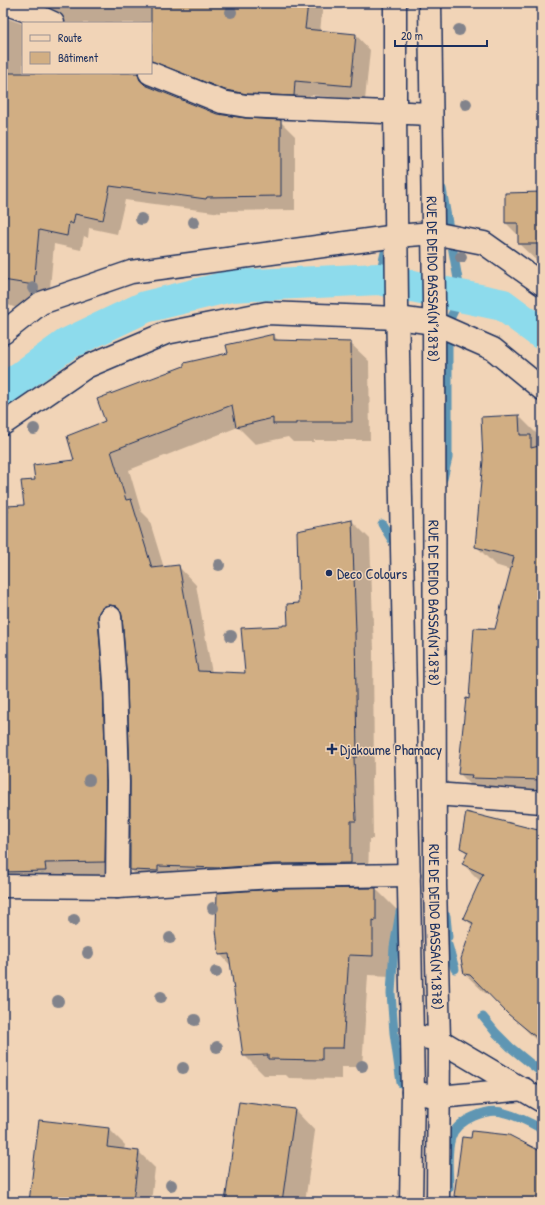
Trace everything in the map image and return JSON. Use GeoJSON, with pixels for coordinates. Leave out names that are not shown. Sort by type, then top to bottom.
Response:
{"type":"FeatureCollection","features":[{"type":"Feature","properties":{"kind":"street"},"geometry":{"type":"LineString","coordinates":[[4,3],[27,11],[51,22]]}},
{"type":"Feature","properties":{"kind":"street","name":"RUE DE DEIDO BASSA(N°1.878)"},"geometry":{"type":"LineString","coordinates":[[395,3],[395,112],[401,501],[413,1092],[411,1202]]}},
{"type":"Feature","properties":{"kind":"street","name":"RUE DE DEIDO BASSA(N°1.878)"},"geometry":{"type":"LineString","coordinates":[[430,3],[434,300],[433,499],[435,885],[439,1040],[438,1202]]}},
{"type":"Feature","properties":{"kind":"street"},"geometry":{"type":"LineString","coordinates":[[152,74],[222,102],[246,106],[431,114]]}},
{"type":"Feature","properties":{"kind":"street"},"geometry":{"type":"LineString","coordinates":[[3,333],[41,303],[131,272],[397,236],[433,233],[484,243],[542,284]]}},
{"type":"Feature","properties":{"kind":"street"},"geometry":{"type":"LineString","coordinates":[[3,424],[86,368],[166,333],[266,313],[398,311],[434,323],[494,349],[542,389]]}},
{"type":"Feature","properties":{"kind":"street"},"geometry":{"type":"LineString","coordinates":[[401,501],[433,499]]}},
{"type":"Feature","properties":{"kind":"street"},"geometry":{"type":"LineString","coordinates":[[110,616],[115,682],[118,782],[117,887]]}},
{"type":"Feature","properties":{"kind":"street"},"geometry":{"type":"LineString","coordinates":[[435,794],[542,802]]}},
{"type":"Feature","properties":{"kind":"street"},"geometry":{"type":"LineString","coordinates":[[3,886],[117,887],[274,877],[409,875]]}},
{"type":"Feature","properties":{"kind":"street"},"geometry":{"type":"LineString","coordinates":[[412,1035],[439,1040],[533,1095]]}},
{"type":"Feature","properties":{"kind":"street"},"geometry":{"type":"LineString","coordinates":[[413,1092],[439,1097],[533,1095]]}},
{"type":"Feature","properties":{"kind":"building"},"geometry":{"type":"Polygon","coordinates":[[[151,3],[308,3],[305,29],[356,34],[351,86],[295,81],[294,96],[247,94],[225,90],[152,61],[151,3]]]}},
{"type":"Feature","properties":{"kind":"building"},"geometry":{"type":"Polygon","coordinates":[[[3,73],[138,74],[140,80],[145,85],[217,114],[245,118],[281,120],[281,196],[207,197],[206,199],[110,186],[103,220],[75,214],[73,224],[69,222],[67,236],[39,230],[34,285],[3,280],[3,73]]]}},
{"type":"Feature","properties":{"kind":"building"},"geometry":{"type":"Polygon","coordinates":[[[542,192],[542,244],[518,244],[518,223],[505,223],[505,193],[542,192]]]}},
{"type":"Feature","properties":{"kind":"building"},"geometry":{"type":"Polygon","coordinates":[[[274,334],[274,340],[351,342],[352,422],[296,422],[296,424],[273,424],[273,418],[236,427],[232,405],[111,451],[126,500],[131,499],[152,568],[179,565],[198,671],[245,673],[241,628],[288,625],[287,604],[299,603],[297,531],[352,520],[356,632],[357,757],[354,757],[356,821],[351,821],[351,863],[274,864],[218,868],[158,866],[158,871],[130,870],[130,782],[127,682],[122,616],[120,610],[116,606],[109,605],[103,607],[99,612],[98,618],[103,683],[106,782],[105,862],[45,863],[46,871],[3,872],[3,513],[8,512],[7,506],[24,505],[21,481],[35,480],[33,465],[74,460],[67,436],[105,421],[97,399],[184,366],[184,363],[228,353],[226,345],[274,334]]]}},
{"type":"Feature","properties":{"kind":"building"},"geometry":{"type":"Polygon","coordinates":[[[519,415],[520,435],[531,435],[531,448],[539,446],[542,474],[542,780],[471,778],[472,775],[458,774],[466,698],[469,699],[474,628],[495,629],[514,557],[475,547],[483,460],[481,417],[519,415]]]}},
{"type":"Feature","properties":{"kind":"building"},"geometry":{"type":"Polygon","coordinates":[[[466,812],[542,831],[542,1042],[508,1014],[470,975],[464,974],[461,959],[473,923],[463,918],[483,874],[462,864],[468,852],[460,848],[466,812]]]}},
{"type":"Feature","properties":{"kind":"building"},"geometry":{"type":"Polygon","coordinates":[[[376,888],[376,921],[373,920],[373,956],[349,955],[343,1048],[322,1048],[322,1060],[268,1059],[268,1055],[243,1056],[229,954],[219,955],[216,930],[217,893],[274,889],[376,888]]]}},
{"type":"Feature","properties":{"kind":"building"},"geometry":{"type":"Polygon","coordinates":[[[239,1102],[295,1109],[282,1202],[225,1202],[239,1102]]]}},
{"type":"Feature","properties":{"kind":"building"},"geometry":{"type":"Polygon","coordinates":[[[39,1120],[109,1128],[107,1147],[139,1151],[133,1202],[29,1202],[39,1120]]]}},
{"type":"Feature","properties":{"kind":"building"},"geometry":{"type":"Polygon","coordinates":[[[472,1131],[509,1135],[542,1152],[542,1202],[471,1202],[454,1196],[462,1137],[471,1138],[472,1131]]]}},
{"type":"Feature","properties":{"kind":"waterway"},"geometry":{"type":"LineString","coordinates":[[442,189],[461,296],[448,323],[448,458],[443,479]]}},
{"type":"Feature","properties":{"kind":"waterway"},"geometry":{"type":"LineString","coordinates":[[379,279],[388,239]]}},
{"type":"Feature","properties":{"kind":"waterway"},"geometry":{"type":"LineString","coordinates":[[3,390],[67,344],[145,307],[231,286],[379,279],[503,305],[542,334]]}},
{"type":"Feature","properties":{"kind":"waterway"},"geometry":{"type":"LineString","coordinates":[[382,524],[395,545],[395,550]]}},
{"type":"Feature","properties":{"kind":"waterway"},"geometry":{"type":"LineString","coordinates":[[400,912],[394,947],[391,993],[394,1033],[401,1083]]}},
{"type":"Feature","properties":{"kind":"waterway"},"geometry":{"type":"LineString","coordinates":[[446,916],[448,937]]}},
{"type":"Feature","properties":{"kind":"waterway"},"geometry":{"type":"LineString","coordinates":[[448,945],[455,969]]}},
{"type":"Feature","properties":{"kind":"waterway"},"geometry":{"type":"LineString","coordinates":[[483,1017],[510,1047],[542,1073]]}},
{"type":"Feature","properties":{"kind":"waterway"},"geometry":{"type":"LineString","coordinates":[[449,1188],[449,1144],[454,1132],[466,1121],[474,1116],[490,1112],[498,1112],[510,1114],[542,1129]]}},
{"type":"Feature","properties":{"kind":"place","name":"Deco Colours"},"geometry":{"type":"Point","coordinates":[329,573]}},
{"type":"Feature","properties":{"kind":"place","name":"Djakoume Phamacy"},"geometry":{"type":"Point","coordinates":[332,749]}}]}
